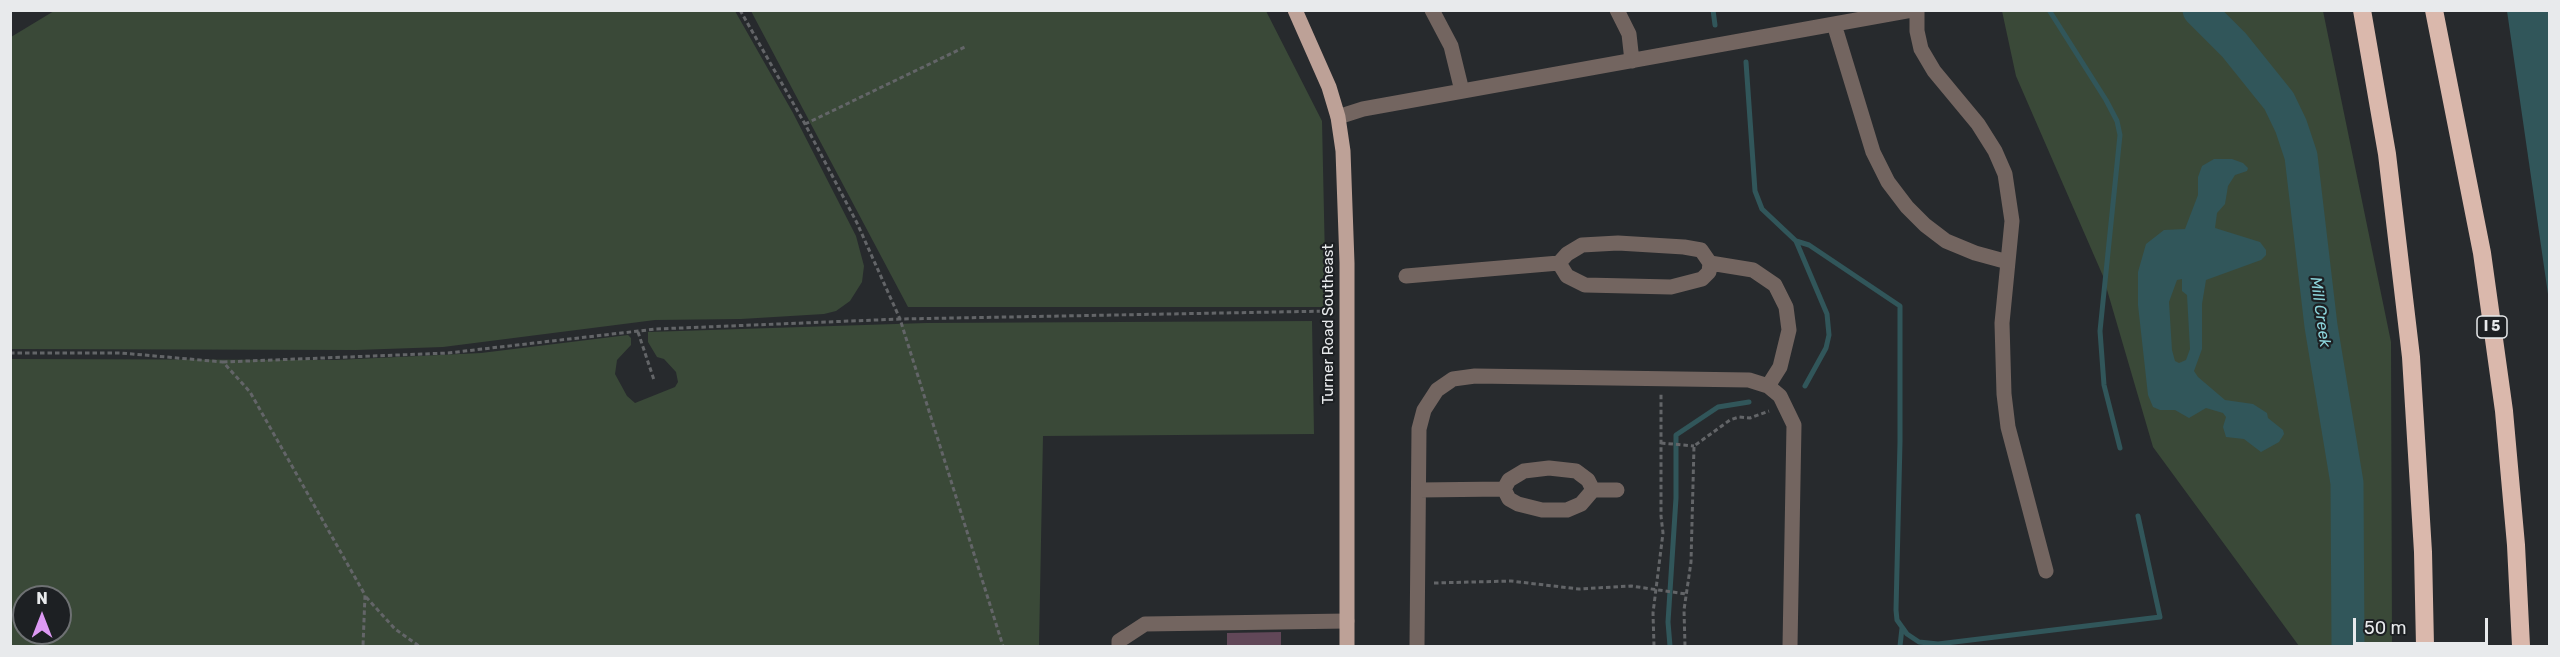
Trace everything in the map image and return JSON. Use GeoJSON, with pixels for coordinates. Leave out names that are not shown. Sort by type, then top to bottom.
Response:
{"type":"FeatureCollection","features":[{"type":"Feature","properties":{"kind":"highway"},"geometry":{"type":"LineString","coordinates":[[2362,10],[2387,154],[2411,357],[2423,552],[2425,646]]}},
{"type":"Feature","properties":{"kind":"highway","name":"I 5"},"geometry":{"type":"LineString","coordinates":[[2434,10],[2481,253],[2504,411],[2516,545],[2521,646]]}},
{"type":"Feature","properties":{"kind":"main road","name":"Turner Road Southeast"},"geometry":{"type":"LineString","coordinates":[[1295,10],[1329,87],[1338,117],[1343,151],[1347,311],[1347,646]]}},
{"type":"Feature","properties":{"kind":"street"},"geometry":{"type":"LineString","coordinates":[[1432,10],[1451,46],[1462,92]]}},
{"type":"Feature","properties":{"kind":"street"},"geometry":{"type":"LineString","coordinates":[[1617,10],[1629,34],[1632,61]]}},
{"type":"Feature","properties":{"kind":"street"},"geometry":{"type":"LineString","coordinates":[[1338,117],[1363,109],[1912,10]]}},
{"type":"Feature","properties":{"kind":"street"},"geometry":{"type":"LineString","coordinates":[[1917,10],[1917,31],[1921,49],[1934,71],[1978,124],[1995,151],[2005,174],[2012,221],[2003,296],[2001,350],[2008,427],[2046,571]]}},
{"type":"Feature","properties":{"kind":"street"},"geometry":{"type":"LineString","coordinates":[[1834,24],[1873,152],[1888,182],[1907,207],[1946,241],[1975,253],[2008,262]]}},
{"type":"Feature","properties":{"kind":"street"},"geometry":{"type":"LineString","coordinates":[[1407,276],[1559,264],[1567,254],[1582,245],[1618,243],[1701,250],[1710,263],[1709,272],[1702,279],[1671,287],[1585,285],[1567,276],[1559,264]]}},
{"type":"Feature","properties":{"kind":"street"},"geometry":{"type":"LineString","coordinates":[[1710,263],[1753,270],[1775,285],[1786,307],[1790,330],[1780,367],[1768,386]]}},
{"type":"Feature","properties":{"kind":"street"},"geometry":{"type":"LineString","coordinates":[[1418,646],[1419,429],[1424,410],[1437,390],[1453,380],[1475,376],[1749,380],[1768,386],[1780,396],[1794,425],[1790,646]]}},
{"type":"Feature","properties":{"kind":"street"},"geometry":{"type":"LineString","coordinates":[[1504,489],[1509,480],[1524,471],[1549,468],[1576,471],[1588,480],[1593,490]]}},
{"type":"Feature","properties":{"kind":"street"},"geometry":{"type":"LineString","coordinates":[[1419,490],[1504,489]]}},
{"type":"Feature","properties":{"kind":"street"},"geometry":{"type":"LineString","coordinates":[[1504,489],[1509,499],[1518,504],[1550,510],[1567,510],[1581,504],[1593,490],[1617,490]]}},
{"type":"Feature","properties":{"kind":"street"},"geometry":{"type":"LineString","coordinates":[[1119,646],[1119,640],[1145,624],[1347,621]]}},
{"type":"Feature","properties":{"kind":"path"},"geometry":{"type":"LineString","coordinates":[[740,10],[805,124],[857,223],[900,319],[1003,646]]}},
{"type":"Feature","properties":{"kind":"path"},"geometry":{"type":"LineString","coordinates":[[805,124],[967,46]]}},
{"type":"Feature","properties":{"kind":"path"},"geometry":{"type":"LineString","coordinates":[[10,353],[121,352],[223,362],[448,352],[638,332],[900,319],[1347,311]]}},
{"type":"Feature","properties":{"kind":"path"},"geometry":{"type":"LineString","coordinates":[[638,332],[654,380]]}},
{"type":"Feature","properties":{"kind":"path"},"geometry":{"type":"LineString","coordinates":[[223,362],[250,392],[365,595],[395,629],[419,646]]}},
{"type":"Feature","properties":{"kind":"path"},"geometry":{"type":"LineString","coordinates":[[1654,646],[1653,613],[1663,533],[1661,379]]}},
{"type":"Feature","properties":{"kind":"path"},"geometry":{"type":"LineString","coordinates":[[1661,443],[1694,446],[1730,420],[1739,417],[1750,418],[1785,404]]}},
{"type":"Feature","properties":{"kind":"path"},"geometry":{"type":"LineString","coordinates":[[1685,646],[1684,610],[1691,562],[1694,446]]}},
{"type":"Feature","properties":{"kind":"path"},"geometry":{"type":"LineString","coordinates":[[1418,583],[1511,581],[1579,589],[1631,586],[1686,594]]}},
{"type":"Feature","properties":{"kind":"path"},"geometry":{"type":"LineString","coordinates":[[363,646],[365,595]]}},
{"type":"Feature","properties":{"kind":"green space"},"geometry":{"type":"Polygon","coordinates":[[[54,11],[735,11],[793,113],[856,236],[864,266],[862,282],[850,301],[836,311],[824,314],[741,319],[655,320],[443,347],[356,350],[11,349],[11,37],[54,11]]]}},
{"type":"Feature","properties":{"kind":"green space"},"geometry":{"type":"Polygon","coordinates":[[[751,11],[1266,11],[1322,121],[1326,307],[908,307],[751,11]]]}},
{"type":"Feature","properties":{"kind":"green space"},"geometry":{"type":"Polygon","coordinates":[[[2002,11],[2323,11],[2391,342],[2392,646],[2299,646],[2153,447],[2103,276],[2016,76],[2002,11]]]}},
{"type":"Feature","properties":{"kind":"green space"},"geometry":{"type":"Polygon","coordinates":[[[1312,321],[1314,434],[1043,436],[1039,646],[11,646],[11,359],[335,360],[481,353],[628,335],[631,338],[631,345],[617,360],[615,374],[627,396],[635,403],[675,387],[678,382],[676,372],[664,359],[657,357],[648,342],[648,332],[926,323],[1312,321]]]}},
{"type":"Feature","properties":{"kind":"water"},"geometry":{"type":"Polygon","coordinates":[[[2507,11],[2549,11],[2549,301],[2507,11]]]}},
{"type":"Feature","properties":{"kind":"water"},"geometry":{"type":"Polygon","coordinates":[[[2214,159],[2232,159],[2243,163],[2248,168],[2247,171],[2235,175],[2228,186],[2225,204],[2217,213],[2215,228],[2260,242],[2266,250],[2266,255],[2261,260],[2206,280],[2202,304],[2202,349],[2194,371],[2225,400],[2253,404],[2267,413],[2268,418],[2283,430],[2284,434],[2279,442],[2261,452],[2244,439],[2226,437],[2223,427],[2226,417],[2223,413],[2206,408],[2189,418],[2175,410],[2160,410],[2153,407],[2148,395],[2138,305],[2138,272],[2146,244],[2164,230],[2185,229],[2198,195],[2198,177],[2202,166],[2214,159]],[[2182,279],[2177,280],[2169,302],[2172,350],[2175,361],[2179,363],[2186,360],[2190,349],[2187,295],[2182,291],[2182,279]]]}},
{"type":"Feature","properties":{"kind":"building"},"geometry":{"type":"Polygon","coordinates":[[[1281,632],[1281,646],[1227,646],[1227,633],[1281,632]]]}},
{"type":"Feature","properties":{"kind":"waterway"},"geometry":{"type":"LineString","coordinates":[[1713,10],[1715,25]]}},
{"type":"Feature","properties":{"kind":"waterway"},"geometry":{"type":"LineString","coordinates":[[2049,10],[2106,100],[2117,121],[2120,135],[2100,331],[2104,385],[2120,448]]}},
{"type":"Feature","properties":{"kind":"waterway","name":"Mill Creek"},"geometry":{"type":"LineString","coordinates":[[2199,10],[2234,45],[2279,101],[2291,126],[2301,156],[2321,326],[2347,483],[2348,646]]}},
{"type":"Feature","properties":{"kind":"waterway"},"geometry":{"type":"LineString","coordinates":[[1746,62],[1755,191],[1762,209],[1796,241],[1827,314],[1829,335],[1826,348],[1805,386]]}},
{"type":"Feature","properties":{"kind":"waterway"},"geometry":{"type":"LineString","coordinates":[[1796,241],[1809,245],[1900,306],[1896,610],[1897,620],[1907,634],[1919,642],[1938,644],[2160,617],[2138,516]]}},
{"type":"Feature","properties":{"kind":"waterway"},"geometry":{"type":"LineString","coordinates":[[1670,646],[1668,622],[1676,498],[1676,435],[1718,407],[1749,402]]}},
{"type":"Feature","properties":{"kind":"waterway"},"geometry":{"type":"LineString","coordinates":[[1900,646],[1902,628]]}}]}
